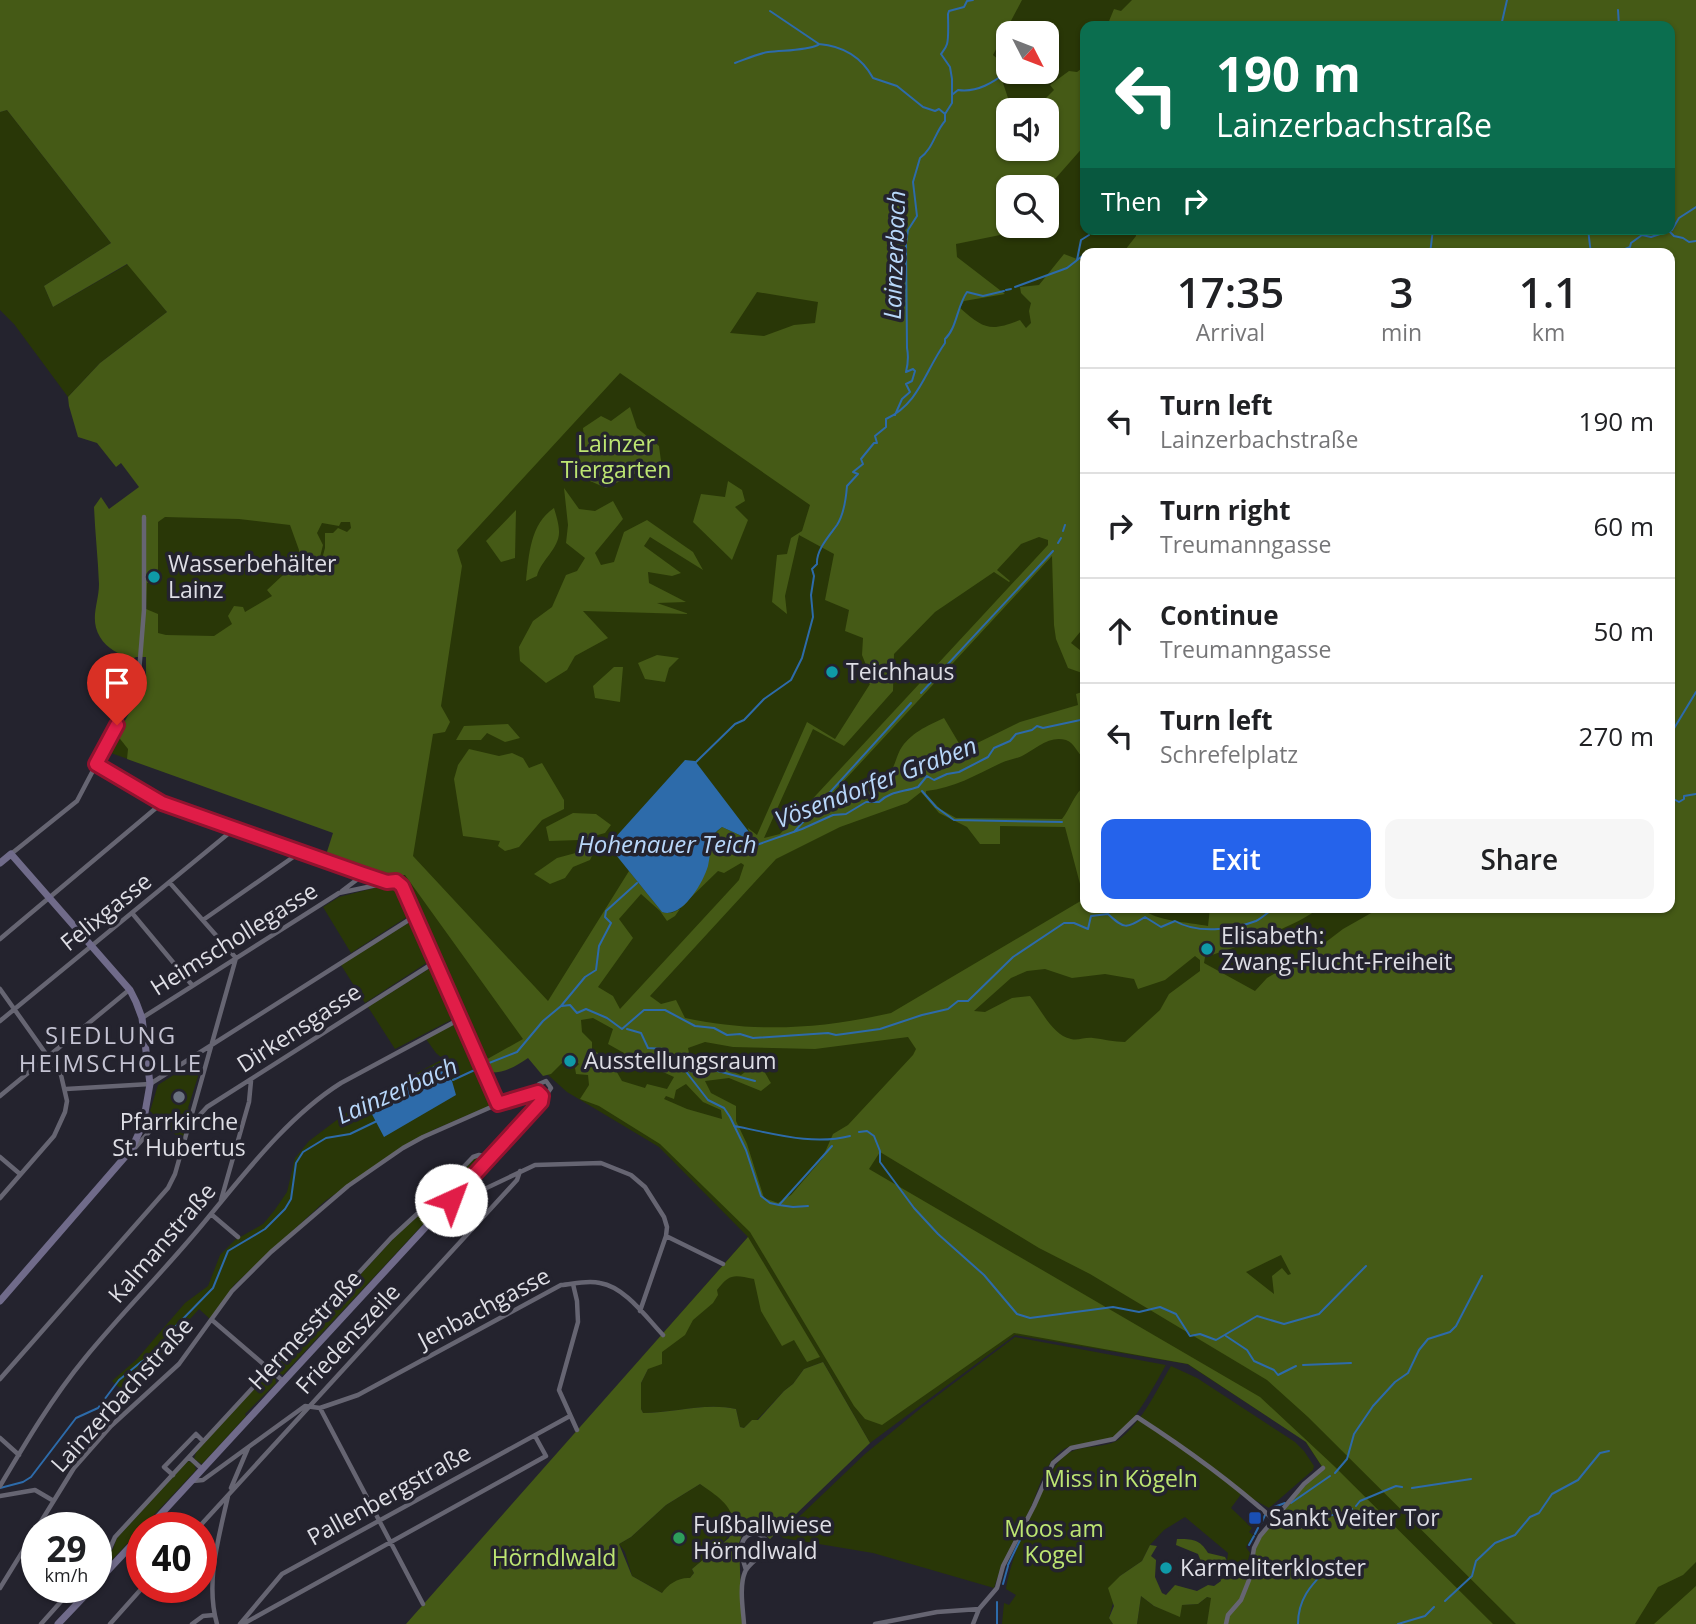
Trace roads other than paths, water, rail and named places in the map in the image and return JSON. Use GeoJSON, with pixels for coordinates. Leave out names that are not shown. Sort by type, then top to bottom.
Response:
{"type":"FeatureCollection","features":[{"type":"Feature","properties":{"kind":"street"},"geometry":{"type":"LineString","coordinates":[[0,863],[77,801],[138,685],[144,610],[144,517]]}},
{"type":"Feature","properties":{"kind":"street"},"geometry":{"type":"LineString","coordinates":[[96,764],[162,803],[363,874],[387,882],[400,883],[496,1105]]}},
{"type":"Feature","properties":{"kind":"street"},"geometry":{"type":"LineString","coordinates":[[0,939],[162,803]]}},
{"type":"Feature","properties":{"kind":"street","name":"Felixgasse"},"geometry":{"type":"LineString","coordinates":[[0,1021],[234,829]]}},
{"type":"Feature","properties":{"kind":"street"},"geometry":{"type":"LineString","coordinates":[[203,920],[299,852]]}},
{"type":"Feature","properties":{"kind":"street"},"geometry":{"type":"LineString","coordinates":[[11,854],[130,990],[142,1018],[150,1084],[137,1139],[120,1165]]}},
{"type":"Feature","properties":{"kind":"street"},"geometry":{"type":"LineString","coordinates":[[339,892],[363,874]]}},
{"type":"Feature","properties":{"kind":"street","name":"Heimschollegasse"},"geometry":{"type":"LineString","coordinates":[[142,1018],[339,892],[387,882]]}},
{"type":"Feature","properties":{"kind":"street"},"geometry":{"type":"LineString","coordinates":[[0,1379],[168,1188],[175,1174],[236,958],[170,883]]}},
{"type":"Feature","properties":{"kind":"street"},"geometry":{"type":"LineString","coordinates":[[132,914],[192,985]]}},
{"type":"Feature","properties":{"kind":"street"},"geometry":{"type":"LineString","coordinates":[[66,1088],[150,1084],[415,916]]}},
{"type":"Feature","properties":{"kind":"street","name":"Dirkensgasse"},"geometry":{"type":"LineString","coordinates":[[187,1128],[207,1107],[435,962]]}},
{"type":"Feature","properties":{"kind":"street"},"geometry":{"type":"LineString","coordinates":[[0,989],[61,1075],[67,1101],[61,1125],[54,1136],[0,1198]]}},
{"type":"Feature","properties":{"kind":"street"},"geometry":{"type":"LineString","coordinates":[[0,1096],[130,990]]}},
{"type":"Feature","properties":{"kind":"street","name":"Kalmanstraße"},"geometry":{"type":"LineString","coordinates":[[1,1484],[49,1406],[84,1359],[221,1200],[298,1116],[323,1094],[460,1019]]}},
{"type":"Feature","properties":{"kind":"street"},"geometry":{"type":"LineString","coordinates":[[221,1200],[249,1102],[251,1081]]}},
{"type":"Feature","properties":{"kind":"street"},"geometry":{"type":"LineString","coordinates":[[549,1083],[549,1094],[541,1102],[542,1096],[538,1092],[540,1084],[549,1083]]}},
{"type":"Feature","properties":{"kind":"street","name":"Lainzerbachstraße"},"geometry":{"type":"LineString","coordinates":[[0,1588],[74,1468],[111,1426],[179,1364],[232,1291],[251,1271],[348,1186],[423,1137],[496,1105],[538,1092]]}},
{"type":"Feature","properties":{"kind":"street","name":"Hermesstraße"},"geometry":{"type":"LineString","coordinates":[[163,1512],[541,1102]]}},
{"type":"Feature","properties":{"kind":"street"},"geometry":{"type":"LineString","coordinates":[[0,1301],[159,1121]]}},
{"type":"Feature","properties":{"kind":"street","name":"Hermesstraße"},"geometry":{"type":"LineString","coordinates":[[112,1544],[115,1537],[203,1440],[391,1238],[473,1157],[479,1155],[489,1158]]}},
{"type":"Feature","properties":{"kind":"street"},"geometry":{"type":"LineString","coordinates":[[0,1157],[20,1174]]}},
{"type":"Feature","properties":{"kind":"street"},"geometry":{"type":"LineString","coordinates":[[447,1204],[455,1203],[535,1165],[601,1163],[631,1175],[645,1187],[664,1217],[667,1227],[640,1311]]}},
{"type":"Feature","properties":{"kind":"street","name":"Friedenszeile"},"geometry":{"type":"LineString","coordinates":[[212,1512],[517,1180],[520,1171]]}},
{"type":"Feature","properties":{"kind":"street"},"geometry":{"type":"LineString","coordinates":[[211,1214],[237,1237]]}},
{"type":"Feature","properties":{"kind":"street"},"geometry":{"type":"LineString","coordinates":[[666,1236],[723,1264]]}},
{"type":"Feature","properties":{"kind":"street"},"geometry":{"type":"LineString","coordinates":[[573,1283],[578,1322],[559,1390],[577,1430]]}},
{"type":"Feature","properties":{"kind":"street","name":"Jenbachgasse"},"geometry":{"type":"LineString","coordinates":[[320,1408],[358,1395],[561,1285],[603,1283],[619,1290],[663,1335]]}},
{"type":"Feature","properties":{"kind":"street"},"geometry":{"type":"LineString","coordinates":[[212,1320],[283,1382]]}},
{"type":"Feature","properties":{"kind":"street"},"geometry":{"type":"LineString","coordinates":[[191,1482],[203,1480],[305,1406],[320,1408],[423,1604]]}},
{"type":"Feature","properties":{"kind":"street","name":"Pallenbergstraße"},"geometry":{"type":"LineString","coordinates":[[242,1624],[282,1574],[570,1416]]}},
{"type":"Feature","properties":{"kind":"street"},"geometry":{"type":"LineString","coordinates":[[972,1624],[979,1609],[997,1588],[1003,1566],[1054,1463],[1070,1448],[1114,1439],[1137,1417],[1219,1474],[1273,1519]]}},
{"type":"Feature","properties":{"kind":"street","name":"Hermesstraße"},"geometry":{"type":"LineString","coordinates":[[173,1475],[164,1467],[196,1434],[203,1440]]}},
{"type":"Feature","properties":{"kind":"street"},"geometry":{"type":"LineString","coordinates":[[242,1624],[546,1456],[535,1436]]}},
{"type":"Feature","properties":{"kind":"street"},"geometry":{"type":"LineString","coordinates":[[0,1438],[19,1455]]}},
{"type":"Feature","properties":{"kind":"street"},"geometry":{"type":"LineString","coordinates":[[217,1624],[212,1589],[215,1556],[228,1494],[248,1453],[248,1447]]}},
{"type":"Feature","properties":{"kind":"street"},"geometry":{"type":"LineString","coordinates":[[189,1457],[202,1469]]}},
{"type":"Feature","properties":{"kind":"street"},"geometry":{"type":"LineString","coordinates":[[1226,1623],[1241,1600],[1249,1580],[1254,1548],[1273,1519],[1304,1484],[1323,1468]]}},
{"type":"Feature","properties":{"kind":"street"},"geometry":{"type":"LineString","coordinates":[[0,1496],[35,1490],[52,1500]]}},
{"type":"Feature","properties":{"kind":"street"},"geometry":{"type":"LineString","coordinates":[[744,1624],[743,1588],[746,1570],[742,1541],[746,1536],[757,1533],[765,1539],[766,1546],[763,1553],[746,1570]]}},
{"type":"Feature","properties":{"kind":"street"},"geometry":{"type":"LineString","coordinates":[[112,1566],[126,1551]]}},
{"type":"Feature","properties":{"kind":"street"},"geometry":{"type":"LineString","coordinates":[[41,1624],[60,1603]]}},
{"type":"Feature","properties":{"kind":"street"},"geometry":{"type":"LineString","coordinates":[[58,1624],[78,1603]]}},
{"type":"Feature","properties":{"kind":"street"},"geometry":{"type":"LineString","coordinates":[[110,1624],[129,1603]]}},
{"type":"Feature","properties":{"kind":"street"},"geometry":{"type":"LineString","coordinates":[[876,1624],[912,1616],[979,1609]]}},
{"type":"Feature","properties":{"kind":"street"},"geometry":{"type":"LineString","coordinates":[[192,1624],[203,1616],[214,1615]]}},
{"type":"Feature","properties":{"kind":"water","name":"Hohenauer Teich"},"geometry":{"type":"Polygon","coordinates":[[[685,760],[695,761],[749,832],[744,837],[722,827],[713,835],[708,866],[702,881],[684,905],[670,913],[662,912],[612,850],[613,840],[685,760]]]}},
{"type":"Feature","properties":{"kind":"water"},"geometry":{"type":"Polygon","coordinates":[[[438,1064],[452,1081],[456,1095],[384,1137],[366,1103],[438,1064]]]}},
{"type":"Feature","properties":{"kind":"waterway","name":"Lainzerbach"},"geometry":{"type":"LineString","coordinates":[[895,415],[902,399],[910,392],[906,384],[912,381],[915,371],[913,369],[906,372],[906,243],[908,230],[917,216],[913,182],[920,158],[945,121],[945,114],[952,103],[950,67],[941,54],[948,41],[948,14],[949,11],[964,7],[967,1],[973,0]]}},
{"type":"Feature","properties":{"kind":"waterway"},"geometry":{"type":"LineString","coordinates":[[1502,21],[1507,0]]}},
{"type":"Feature","properties":{"kind":"waterway"},"geometry":{"type":"LineString","coordinates":[[1618,10],[1619,21]]}},
{"type":"Feature","properties":{"kind":"waterway"},"geometry":{"type":"LineString","coordinates":[[770,11],[819,44],[836,47],[851,54],[873,78],[897,86],[923,107],[935,111],[939,109],[945,114]]}},
{"type":"Feature","properties":{"kind":"waterway"},"geometry":{"type":"LineString","coordinates":[[735,63],[764,53],[818,45]]}},
{"type":"Feature","properties":{"kind":"waterway"},"geometry":{"type":"LineString","coordinates":[[953,94],[958,90],[985,86],[996,80]]}},
{"type":"Feature","properties":{"kind":"waterway","name":"Vösendorfer Graben"},"geometry":{"type":"LineString","coordinates":[[1675,225],[1679,218],[1696,207]]}},
{"type":"Feature","properties":{"kind":"waterway"},"geometry":{"type":"LineString","coordinates":[[1077,260],[1081,240],[1089,235]]}},
{"type":"Feature","properties":{"kind":"waterway"},"geometry":{"type":"LineString","coordinates":[[1431,248],[1432,235]]}},
{"type":"Feature","properties":{"kind":"waterway"},"geometry":{"type":"LineString","coordinates":[[1589,235],[1590,248]]}},
{"type":"Feature","properties":{"kind":"waterway","name":"Vösendorfer Graben"},"geometry":{"type":"LineString","coordinates":[[1628,248],[1642,235]]}},
{"type":"Feature","properties":{"kind":"waterway","name":"Vösendorfer Graben"},"geometry":{"type":"LineString","coordinates":[[1642,235],[1657,235]]}},
{"type":"Feature","properties":{"kind":"waterway"},"geometry":{"type":"LineString","coordinates":[[1673,235],[1689,242],[1696,241]]}},
{"type":"Feature","properties":{"kind":"waterway"},"geometry":{"type":"LineString","coordinates":[[1015,287],[1067,268],[1080,258]]}},
{"type":"Feature","properties":{"kind":"waterway"},"geometry":{"type":"LineString","coordinates":[[1006,290],[1011,289]]}},
{"type":"Feature","properties":{"kind":"waterway","name":"Lainzerbach"},"geometry":{"type":"LineString","coordinates":[[695,763],[735,724],[744,720],[764,699],[791,680],[802,658],[813,617],[812,569],[817,564],[821,548],[841,516],[847,486],[858,474],[853,472],[863,464],[861,459],[874,443],[877,443],[875,436],[886,427],[886,419],[897,413],[914,396],[945,343],[967,292],[983,296],[1004,291]]}},
{"type":"Feature","properties":{"kind":"waterway"},"geometry":{"type":"LineString","coordinates":[[1063,531],[1065,525]]}},
{"type":"Feature","properties":{"kind":"waterway"},"geometry":{"type":"LineString","coordinates":[[1058,543],[1061,538]]}},
{"type":"Feature","properties":{"kind":"waterway"},"geometry":{"type":"LineString","coordinates":[[921,693],[1053,551]]}},
{"type":"Feature","properties":{"kind":"waterway"},"geometry":{"type":"LineString","coordinates":[[1675,727],[1696,692]]}},
{"type":"Feature","properties":{"kind":"waterway"},"geometry":{"type":"LineString","coordinates":[[794,832],[911,703]]}},
{"type":"Feature","properties":{"kind":"waterway","name":"Vösendorfer Graben"},"geometry":{"type":"LineString","coordinates":[[711,849],[745,849],[833,815],[846,814],[866,802],[879,802],[892,794],[918,787],[927,776],[934,780],[959,772],[988,757],[994,748],[1010,741],[1016,734],[1037,726],[1043,728],[1080,720]]}},
{"type":"Feature","properties":{"kind":"waterway"},"geometry":{"type":"LineString","coordinates":[[922,791],[936,807],[954,820],[1062,822]]}},
{"type":"Feature","properties":{"kind":"waterway"},"geometry":{"type":"LineString","coordinates":[[1675,800],[1679,802],[1684,796],[1696,794]]}},
{"type":"Feature","properties":{"kind":"waterway","name":"Lainzerbach"},"geometry":{"type":"LineString","coordinates":[[484,1065],[517,1052],[585,977],[596,970],[599,946],[611,923],[605,917],[606,911],[637,883]]}},
{"type":"Feature","properties":{"kind":"waterway"},"geometry":{"type":"LineString","coordinates":[[562,1006],[570,1005],[577,1013],[586,1009],[607,1018],[622,1029],[644,1010],[665,1010],[695,1026],[714,1028],[727,1035],[740,1034],[753,1038],[828,1033],[836,1035],[880,1029],[948,1009],[958,1001],[968,1001],[1013,957],[1064,923],[1074,923],[1088,929],[1091,916],[1108,914],[1125,926],[1145,917],[1161,927],[1175,921],[1194,928],[1215,929],[1256,921],[1267,913]]}},
{"type":"Feature","properties":{"kind":"waterway"},"geometry":{"type":"LineString","coordinates":[[627,1029],[641,1033],[648,1048],[664,1049],[708,1100],[724,1108],[746,1150],[761,1196],[770,1203],[779,1205],[808,1206]]}},
{"type":"Feature","properties":{"kind":"waterway","name":"Lainzerbach"},"geometry":{"type":"LineString","coordinates":[[453,1080],[479,1068]]}},
{"type":"Feature","properties":{"kind":"waterway"},"geometry":{"type":"LineString","coordinates":[[685,1069],[694,1072],[714,1070],[755,1081]]}},
{"type":"Feature","properties":{"kind":"waterway","name":"Lainzerbach"},"geometry":{"type":"LineString","coordinates":[[0,1488],[31,1477],[76,1418],[98,1408],[119,1380],[166,1347],[176,1326],[213,1288],[228,1251],[265,1229],[285,1209],[291,1199],[296,1163],[303,1152],[326,1138],[350,1134],[377,1121]]}},
{"type":"Feature","properties":{"kind":"waterway"},"geometry":{"type":"LineString","coordinates":[[734,1126],[807,1139],[850,1136]]}},
{"type":"Feature","properties":{"kind":"waterway"},"geometry":{"type":"LineString","coordinates":[[859,1132],[867,1131],[874,1136],[880,1151],[880,1162],[914,1208],[938,1234],[984,1275],[1017,1314],[1030,1318],[1113,1307],[1139,1312],[1160,1307],[1176,1314],[1190,1336],[1200,1334],[1216,1340],[1257,1316],[1284,1324],[1319,1314],[1366,1266]]}},
{"type":"Feature","properties":{"kind":"waterway"},"geometry":{"type":"LineString","coordinates":[[779,1205],[832,1146]]}},
{"type":"Feature","properties":{"kind":"waterway"},"geometry":{"type":"LineString","coordinates":[[1335,1473],[1347,1459],[1354,1434],[1373,1406],[1395,1382],[1408,1373],[1419,1350],[1428,1339],[1450,1332],[1456,1326],[1482,1276]]}},
{"type":"Feature","properties":{"kind":"waterway"},"geometry":{"type":"LineString","coordinates":[[1226,1336],[1247,1350],[1254,1361],[1274,1370],[1278,1375],[1296,1366]]}},
{"type":"Feature","properties":{"kind":"waterway"},"geometry":{"type":"LineString","coordinates":[[1303,1365],[1351,1363]]}},
{"type":"Feature","properties":{"kind":"waterway"},"geometry":{"type":"LineString","coordinates":[[1445,1601],[1472,1576],[1476,1561],[1495,1543],[1515,1535],[1530,1517],[1539,1513],[1552,1494],[1578,1480],[1600,1453],[1609,1451]]}},
{"type":"Feature","properties":{"kind":"waterway"},"geometry":{"type":"LineString","coordinates":[[1291,1503],[1330,1476]]}},
{"type":"Feature","properties":{"kind":"waterway"},"geometry":{"type":"LineString","coordinates":[[1412,1488],[1471,1479]]}},
{"type":"Feature","properties":{"kind":"waterway"},"geometry":{"type":"LineString","coordinates":[[1356,1506],[1360,1501],[1396,1486],[1402,1487]]}},
{"type":"Feature","properties":{"kind":"waterway"},"geometry":{"type":"LineString","coordinates":[[1269,1512],[1285,1503]]}},
{"type":"Feature","properties":{"kind":"waterway"},"geometry":{"type":"LineString","coordinates":[[1301,1519],[1335,1515],[1352,1509]]}},
{"type":"Feature","properties":{"kind":"waterway"},"geometry":{"type":"LineString","coordinates":[[1261,1524],[1265,1515]]}},
{"type":"Feature","properties":{"kind":"waterway"},"geometry":{"type":"LineString","coordinates":[[1255,1534],[1258,1528]]}},
{"type":"Feature","properties":{"kind":"waterway"},"geometry":{"type":"LineString","coordinates":[[1008,1565],[1022,1536]]}},
{"type":"Feature","properties":{"kind":"waterway"},"geometry":{"type":"LineString","coordinates":[[1249,1545],[1254,1536]]}},
{"type":"Feature","properties":{"kind":"waterway"},"geometry":{"type":"LineString","coordinates":[[1298,1624],[1306,1595],[1337,1558]]}},
{"type":"Feature","properties":{"kind":"waterway"},"geometry":{"type":"LineString","coordinates":[[1003,1584],[1008,1566]]}},
{"type":"Feature","properties":{"kind":"waterway"},"geometry":{"type":"LineString","coordinates":[[997,1602],[997,1624]]}},
{"type":"Feature","properties":{"kind":"waterway"},"geometry":{"type":"LineString","coordinates":[[1398,1624],[1425,1616],[1434,1607]]}},
{"type":"Feature","properties":{"kind":"place","name":"Wasserbehälter Lainz"},"geometry":{"type":"Point","coordinates":[154,577]}},
{"type":"Feature","properties":{"kind":"place","name":"Teichhaus"},"geometry":{"type":"Point","coordinates":[832,672]}},
{"type":"Feature","properties":{"kind":"place","name":"Elisabeth: Zwang-Flucht-Freiheit"},"geometry":{"type":"Point","coordinates":[1207,949]}},
{"type":"Feature","properties":{"kind":"place","name":"Ausstellungsraum"},"geometry":{"type":"Point","coordinates":[570,1061]}},
{"type":"Feature","properties":{"kind":"place","name":"Pfarrkirche St. Hubertus"},"geometry":{"type":"Point","coordinates":[179,1097]}},
{"type":"Feature","properties":{"kind":"place","name":"Sankt Veiter Tor"},"geometry":{"type":"Point","coordinates":[1255,1518]}},
{"type":"Feature","properties":{"kind":"place","name":"Fußballwiese Hörndlwald"},"geometry":{"type":"Point","coordinates":[679,1538]}},
{"type":"Feature","properties":{"kind":"place","name":"Karmeliterkloster"},"geometry":{"type":"Point","coordinates":[1166,1568]}},
{"type":"Feature","properties":{"kind":"district","name":"SIEDLUNG HEIMSCHOLLE"},"geometry":{"type":"Point","coordinates":[111,1050]}},
{"type":"Feature","properties":{"kind":"park label","name":"Lainzer Tiergarten"},"geometry":{"type":"Point","coordinates":[616,457]}},
{"type":"Feature","properties":{"kind":"park label","name":"Miss in Kögeln"},"geometry":{"type":"Point","coordinates":[1121,1479]}},
{"type":"Feature","properties":{"kind":"park label","name":"Moos am Kogel"},"geometry":{"type":"Point","coordinates":[1054,1542]}},
{"type":"Feature","properties":{"kind":"park label","name":"Hörndlwald"},"geometry":{"type":"Point","coordinates":[554,1558]}}]}
